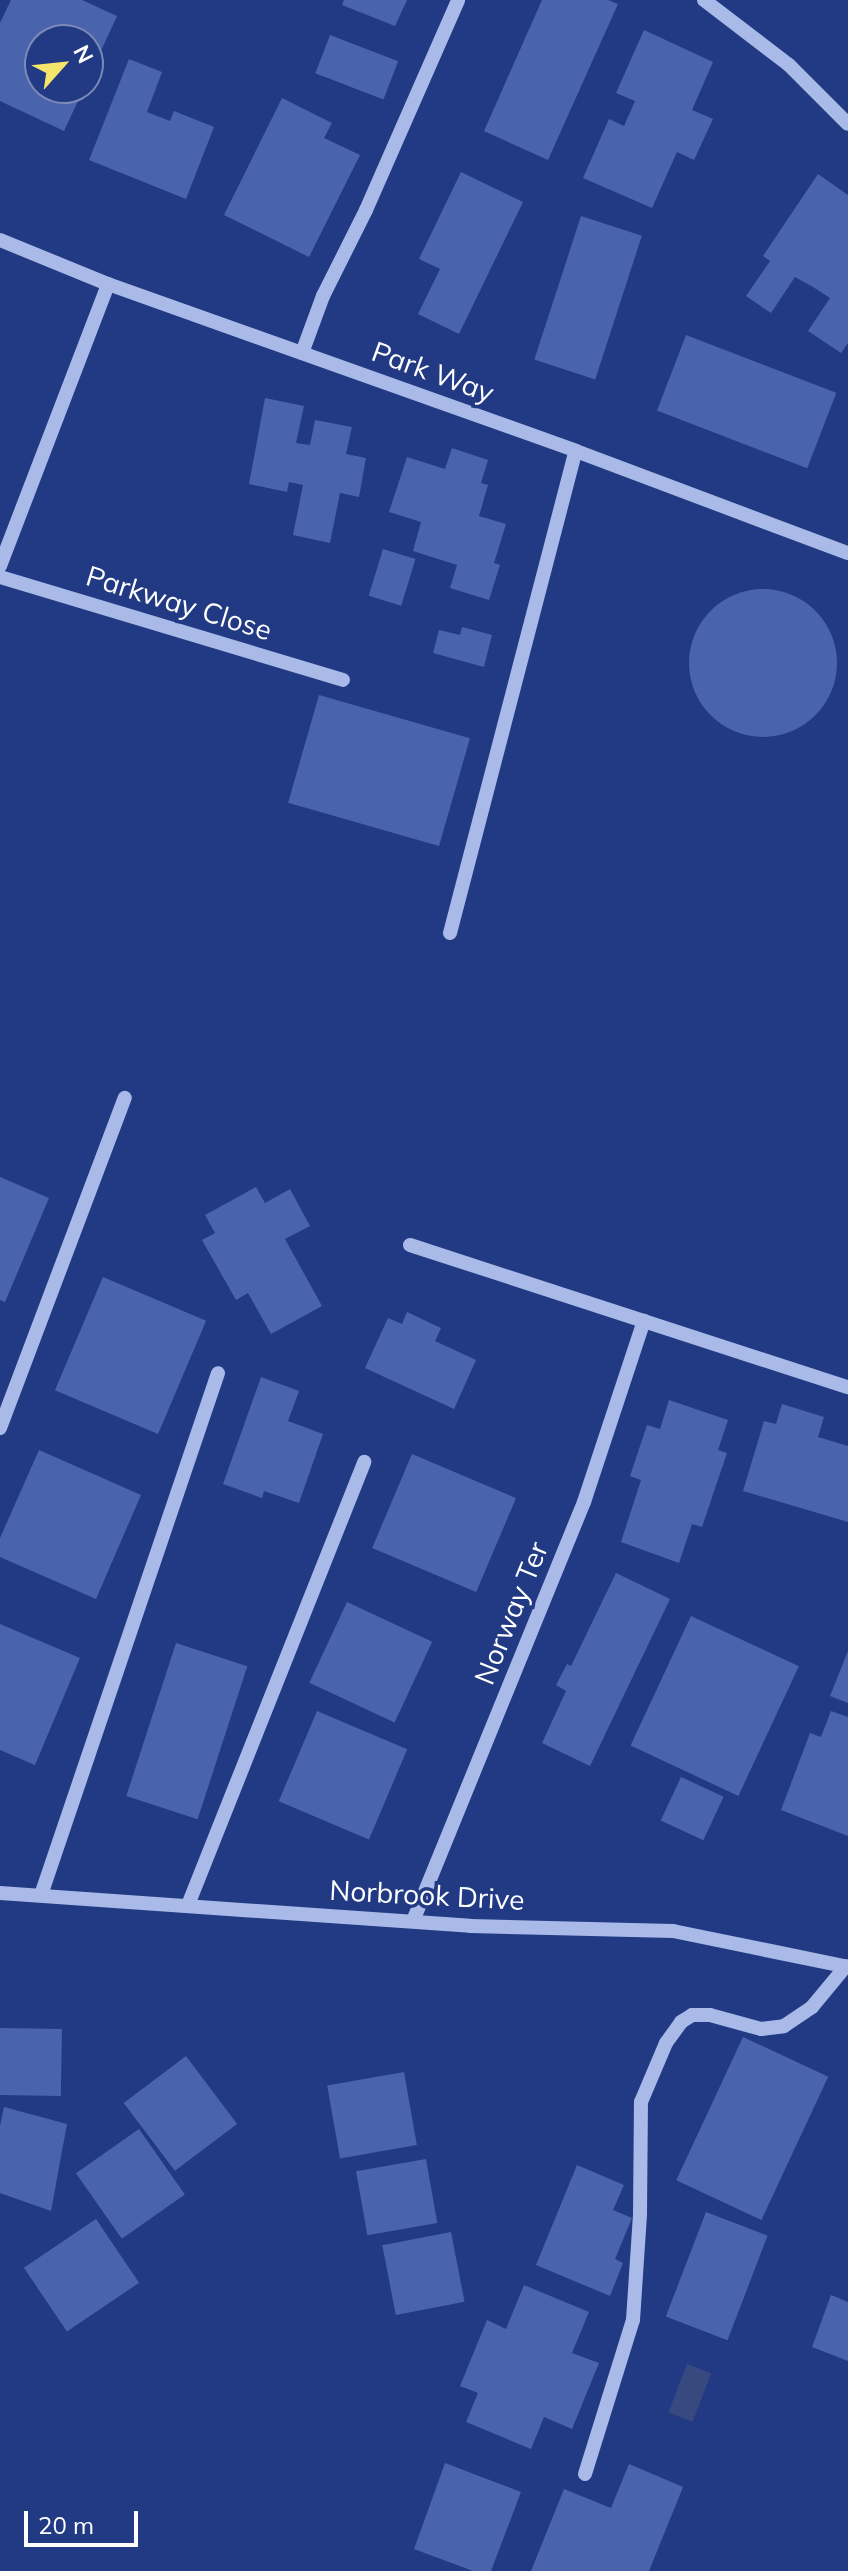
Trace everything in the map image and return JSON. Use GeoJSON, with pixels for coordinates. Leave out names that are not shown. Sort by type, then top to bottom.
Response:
{"type":"FeatureCollection","features":[{"type":"Feature","properties":{"kind":"street"},"geometry":{"type":"LineString","coordinates":[[302,353],[323,296],[372,197],[458,0]]}},
{"type":"Feature","properties":{"kind":"street"},"geometry":{"type":"LineString","coordinates":[[704,0],[789,65],[848,124]]}},
{"type":"Feature","properties":{"kind":"street","name":"Park Way"},"geometry":{"type":"LineString","coordinates":[[0,240],[108,284],[576,451],[848,553]]}},
{"type":"Feature","properties":{"kind":"street"},"geometry":{"type":"LineString","coordinates":[[0,566],[108,284]]}},
{"type":"Feature","properties":{"kind":"street"},"geometry":{"type":"LineString","coordinates":[[450,933],[576,451]]}},
{"type":"Feature","properties":{"kind":"street","name":"Parkway Close"},"geometry":{"type":"LineString","coordinates":[[0,577],[343,680]]}},
{"type":"Feature","properties":{"kind":"street"},"geometry":{"type":"LineString","coordinates":[[0,1428],[125,1098]]}},
{"type":"Feature","properties":{"kind":"street"},"geometry":{"type":"LineString","coordinates":[[410,1245],[848,1387]]}},
{"type":"Feature","properties":{"kind":"street","name":"Norway Ter"},"geometry":{"type":"LineString","coordinates":[[413,1921],[584,1502],[644,1321]]}},
{"type":"Feature","properties":{"kind":"street"},"geometry":{"type":"LineString","coordinates":[[41,1895],[218,1373]]}},
{"type":"Feature","properties":{"kind":"street"},"geometry":{"type":"LineString","coordinates":[[188,1905],[364,1462]]}},
{"type":"Feature","properties":{"kind":"street","name":"Norbrook Drive"},"geometry":{"type":"LineString","coordinates":[[0,1893],[413,1921],[673,1931],[847,1966]]}},
{"type":"Feature","properties":{"kind":"street"},"geometry":{"type":"LineString","coordinates":[[585,2474],[633,2320],[640,2214],[641,2102],[666,2043],[681,2022],[692,2015],[761,2029],[784,2026],[812,2007],[847,1966]]}},
{"type":"Feature","properties":{"kind":"water"},"geometry":{"type":"Polygon","coordinates":[[[687,2364],[711,2373],[693,2422],[668,2413],[687,2364]]]}},
{"type":"Feature","properties":{"kind":"building"},"geometry":{"type":"Polygon","coordinates":[[[11,0],[82,0],[117,16],[104,44],[104,24],[24,24],[24,104],[77,104],[64,131],[0,101],[0,23],[11,0]]]}},
{"type":"Feature","properties":{"kind":"building"},"geometry":{"type":"Polygon","coordinates":[[[344,0],[407,0],[395,26],[342,5],[344,0]]]}},
{"type":"Feature","properties":{"kind":"building"},"geometry":{"type":"Polygon","coordinates":[[[542,0],[608,0],[618,4],[548,160],[484,131],[542,0]]]}},
{"type":"Feature","properties":{"kind":"building"},"geometry":{"type":"Polygon","coordinates":[[[644,30],[713,62],[692,110],[713,119],[694,160],[677,152],[652,208],[583,178],[609,119],[624,126],[635,101],[616,93],[644,30]]]}},
{"type":"Feature","properties":{"kind":"building"},"geometry":{"type":"Polygon","coordinates":[[[330,35],[398,61],[383,99],[315,73],[330,35]]]}},
{"type":"Feature","properties":{"kind":"building"},"geometry":{"type":"Polygon","coordinates":[[[129,59],[162,72],[147,112],[170,121],[174,111],[214,127],[186,199],[89,160],[129,59]]]}},
{"type":"Feature","properties":{"kind":"building"},"geometry":{"type":"Polygon","coordinates":[[[282,98],[332,123],[324,138],[360,155],[309,257],[224,215],[282,98]]]}},
{"type":"Feature","properties":{"kind":"building"},"geometry":{"type":"Polygon","coordinates":[[[461,172],[523,202],[459,334],[418,314],[440,269],[419,259],[461,172]]]}},
{"type":"Feature","properties":{"kind":"building"},"geometry":{"type":"Polygon","coordinates":[[[818,174],[848,195],[848,343],[841,353],[808,331],[830,298],[813,287],[795,277],[771,313],[746,296],[770,261],[763,256],[818,174]]]}},
{"type":"Feature","properties":{"kind":"building"},"geometry":{"type":"Polygon","coordinates":[[[581,216],[642,236],[595,379],[534,360],[581,216]]]}},
{"type":"Feature","properties":{"kind":"building"},"geometry":{"type":"Polygon","coordinates":[[[686,335],[836,393],[807,468],[657,411],[686,335]]]}},
{"type":"Feature","properties":{"kind":"building"},"geometry":{"type":"Polygon","coordinates":[[[265,398],[304,406],[296,443],[310,445],[315,420],[352,427],[346,454],[366,458],[359,497],[340,493],[330,543],[293,535],[303,485],[289,482],[287,492],[249,484],[265,398]]]}},
{"type":"Feature","properties":{"kind":"building"},"geometry":{"type":"Polygon","coordinates":[[[452,448],[488,460],[481,483],[488,485],[479,516],[506,524],[494,563],[500,565],[489,600],[450,588],[457,565],[413,551],[421,522],[389,512],[407,457],[445,469],[452,448]]]}},
{"type":"Feature","properties":{"kind":"building"},"geometry":{"type":"Polygon","coordinates":[[[383,549],[416,559],[401,606],[369,596],[383,549]]]}},
{"type":"Feature","properties":{"kind":"building"},"geometry":{"type":"Polygon","coordinates":[[[763,589],[791,595],[815,611],[831,635],[837,663],[831,691],[815,715],[791,731],[763,737],[735,731],[711,715],[695,691],[689,663],[695,635],[711,611],[735,595],[763,589]]]}},
{"type":"Feature","properties":{"kind":"building"},"geometry":{"type":"Polygon","coordinates":[[[462,627],[492,635],[484,667],[433,653],[439,630],[460,635],[462,627]]]}},
{"type":"Feature","properties":{"kind":"building"},"geometry":{"type":"Polygon","coordinates":[[[319,695],[470,738],[439,846],[288,803],[319,695]]]}},
{"type":"Feature","properties":{"kind":"building"},"geometry":{"type":"Polygon","coordinates":[[[0,1177],[49,1198],[5,1302],[0,1300],[0,1177]]]}},
{"type":"Feature","properties":{"kind":"building"},"geometry":{"type":"Polygon","coordinates":[[[256,1187],[265,1203],[290,1189],[310,1226],[285,1239],[322,1306],[271,1334],[248,1293],[236,1300],[202,1240],[215,1233],[205,1215],[256,1187]]]}},
{"type":"Feature","properties":{"kind":"building"},"geometry":{"type":"Polygon","coordinates":[[[103,1277],[206,1321],[158,1434],[55,1390],[103,1277]]]}},
{"type":"Feature","properties":{"kind":"building"},"geometry":{"type":"Polygon","coordinates":[[[407,1312],[441,1328],[435,1341],[476,1360],[454,1409],[365,1368],[388,1318],[402,1324],[407,1312]]]}},
{"type":"Feature","properties":{"kind":"building"},"geometry":{"type":"Polygon","coordinates":[[[261,1377],[299,1391],[288,1421],[323,1434],[299,1503],[264,1491],[262,1498],[223,1484],[261,1377]]]}},
{"type":"Feature","properties":{"kind":"building"},"geometry":{"type":"Polygon","coordinates":[[[669,1400],[728,1420],[718,1450],[727,1453],[702,1527],[692,1524],[679,1563],[621,1542],[641,1480],[630,1476],[647,1425],[660,1429],[669,1400]]]}},
{"type":"Feature","properties":{"kind":"building"},"geometry":{"type":"Polygon","coordinates":[[[782,1404],[824,1417],[818,1437],[848,1446],[848,1522],[743,1491],[764,1421],[776,1424],[782,1404]]]}},
{"type":"Feature","properties":{"kind":"building"},"geometry":{"type":"Polygon","coordinates":[[[39,1450],[141,1495],[96,1599],[0,1557],[0,1538],[39,1450]]]}},
{"type":"Feature","properties":{"kind":"building"},"geometry":{"type":"Polygon","coordinates":[[[412,1454],[516,1498],[476,1592],[372,1548],[412,1454]]]}},
{"type":"Feature","properties":{"kind":"building"},"geometry":{"type":"Polygon","coordinates":[[[616,1573],[670,1599],[590,1766],[542,1743],[566,1691],[556,1685],[567,1664],[571,1666],[616,1573]]]}},
{"type":"Feature","properties":{"kind":"building"},"geometry":{"type":"Polygon","coordinates":[[[347,1602],[432,1642],[395,1722],[309,1683],[347,1602]]]}},
{"type":"Feature","properties":{"kind":"building"},"geometry":{"type":"Polygon","coordinates":[[[691,1616],[799,1666],[738,1796],[631,1746],[691,1616]]]}},
{"type":"Feature","properties":{"kind":"building"},"geometry":{"type":"Polygon","coordinates":[[[0,1624],[80,1658],[35,1765],[0,1750],[0,1624]]]}},
{"type":"Feature","properties":{"kind":"building"},"geometry":{"type":"Polygon","coordinates":[[[176,1643],[247,1666],[198,1819],[126,1796],[176,1643]]]}},
{"type":"Feature","properties":{"kind":"building"},"geometry":{"type":"Polygon","coordinates":[[[848,1651],[848,1703],[830,1696],[848,1651]]]}},
{"type":"Feature","properties":{"kind":"building"},"geometry":{"type":"Polygon","coordinates":[[[317,1711],[407,1749],[369,1840],[279,1801],[317,1711]]]}},
{"type":"Feature","properties":{"kind":"building"},"geometry":{"type":"Polygon","coordinates":[[[831,1711],[848,1717],[848,1836],[781,1810],[810,1733],[821,1737],[831,1711]]]}},
{"type":"Feature","properties":{"kind":"building"},"geometry":{"type":"Polygon","coordinates":[[[681,1777],[724,1797],[703,1840],[661,1821],[681,1777]]]}},
{"type":"Feature","properties":{"kind":"building"},"geometry":{"type":"Polygon","coordinates":[[[0,2028],[62,2029],[61,2096],[0,2095],[0,2028]]]}},
{"type":"Feature","properties":{"kind":"building"},"geometry":{"type":"Polygon","coordinates":[[[743,2037],[828,2077],[761,2220],[676,2180],[743,2037]]]}},
{"type":"Feature","properties":{"kind":"building"},"geometry":{"type":"Polygon","coordinates":[[[186,2056],[237,2124],[175,2171],[124,2103],[186,2056]]]}},
{"type":"Feature","properties":{"kind":"building"},"geometry":{"type":"Polygon","coordinates":[[[404,2072],[417,2145],[340,2158],[327,2086],[404,2072]]]}},
{"type":"Feature","properties":{"kind":"building"},"geometry":{"type":"Polygon","coordinates":[[[4,2107],[67,2124],[51,2211],[0,2193],[0,2126],[4,2107]]]}},
{"type":"Feature","properties":{"kind":"building"},"geometry":{"type":"Polygon","coordinates":[[[139,2129],[185,2195],[122,2239],[76,2173],[139,2129]]]}},
{"type":"Feature","properties":{"kind":"building"},"geometry":{"type":"Polygon","coordinates":[[[426,2159],[437,2223],[367,2235],[356,2171],[426,2159]]]}},
{"type":"Feature","properties":{"kind":"building"},"geometry":{"type":"Polygon","coordinates":[[[577,2165],[624,2185],[613,2210],[632,2218],[615,2259],[623,2263],[610,2296],[536,2265],[577,2165]]]}},
{"type":"Feature","properties":{"kind":"building"},"geometry":{"type":"Polygon","coordinates":[[[706,2212],[768,2236],[727,2340],[666,2317],[706,2212]]]}},
{"type":"Feature","properties":{"kind":"building"},"geometry":{"type":"Polygon","coordinates":[[[96,2219],[139,2283],[67,2331],[24,2268],[96,2219]]]}},
{"type":"Feature","properties":{"kind":"building"},"geometry":{"type":"Polygon","coordinates":[[[451,2232],[465,2302],[396,2315],[382,2245],[451,2232]]]}},
{"type":"Feature","properties":{"kind":"building"},"geometry":{"type":"Polygon","coordinates":[[[524,2285],[589,2312],[572,2353],[599,2363],[572,2429],[544,2417],[531,2449],[466,2422],[478,2393],[460,2386],[487,2320],[506,2329],[524,2285]]]}},
{"type":"Feature","properties":{"kind":"building"},"geometry":{"type":"Polygon","coordinates":[[[831,2295],[848,2302],[848,2361],[812,2347],[831,2295]]]}},
{"type":"Feature","properties":{"kind":"building"},"geometry":{"type":"Polygon","coordinates":[[[445,2463],[521,2492],[491,2571],[473,2571],[414,2549],[445,2463]]]}},
{"type":"Feature","properties":{"kind":"building"},"geometry":{"type":"Polygon","coordinates":[[[629,2464],[683,2487],[649,2571],[531,2571],[564,2489],[611,2508],[629,2464]]]}}]}
